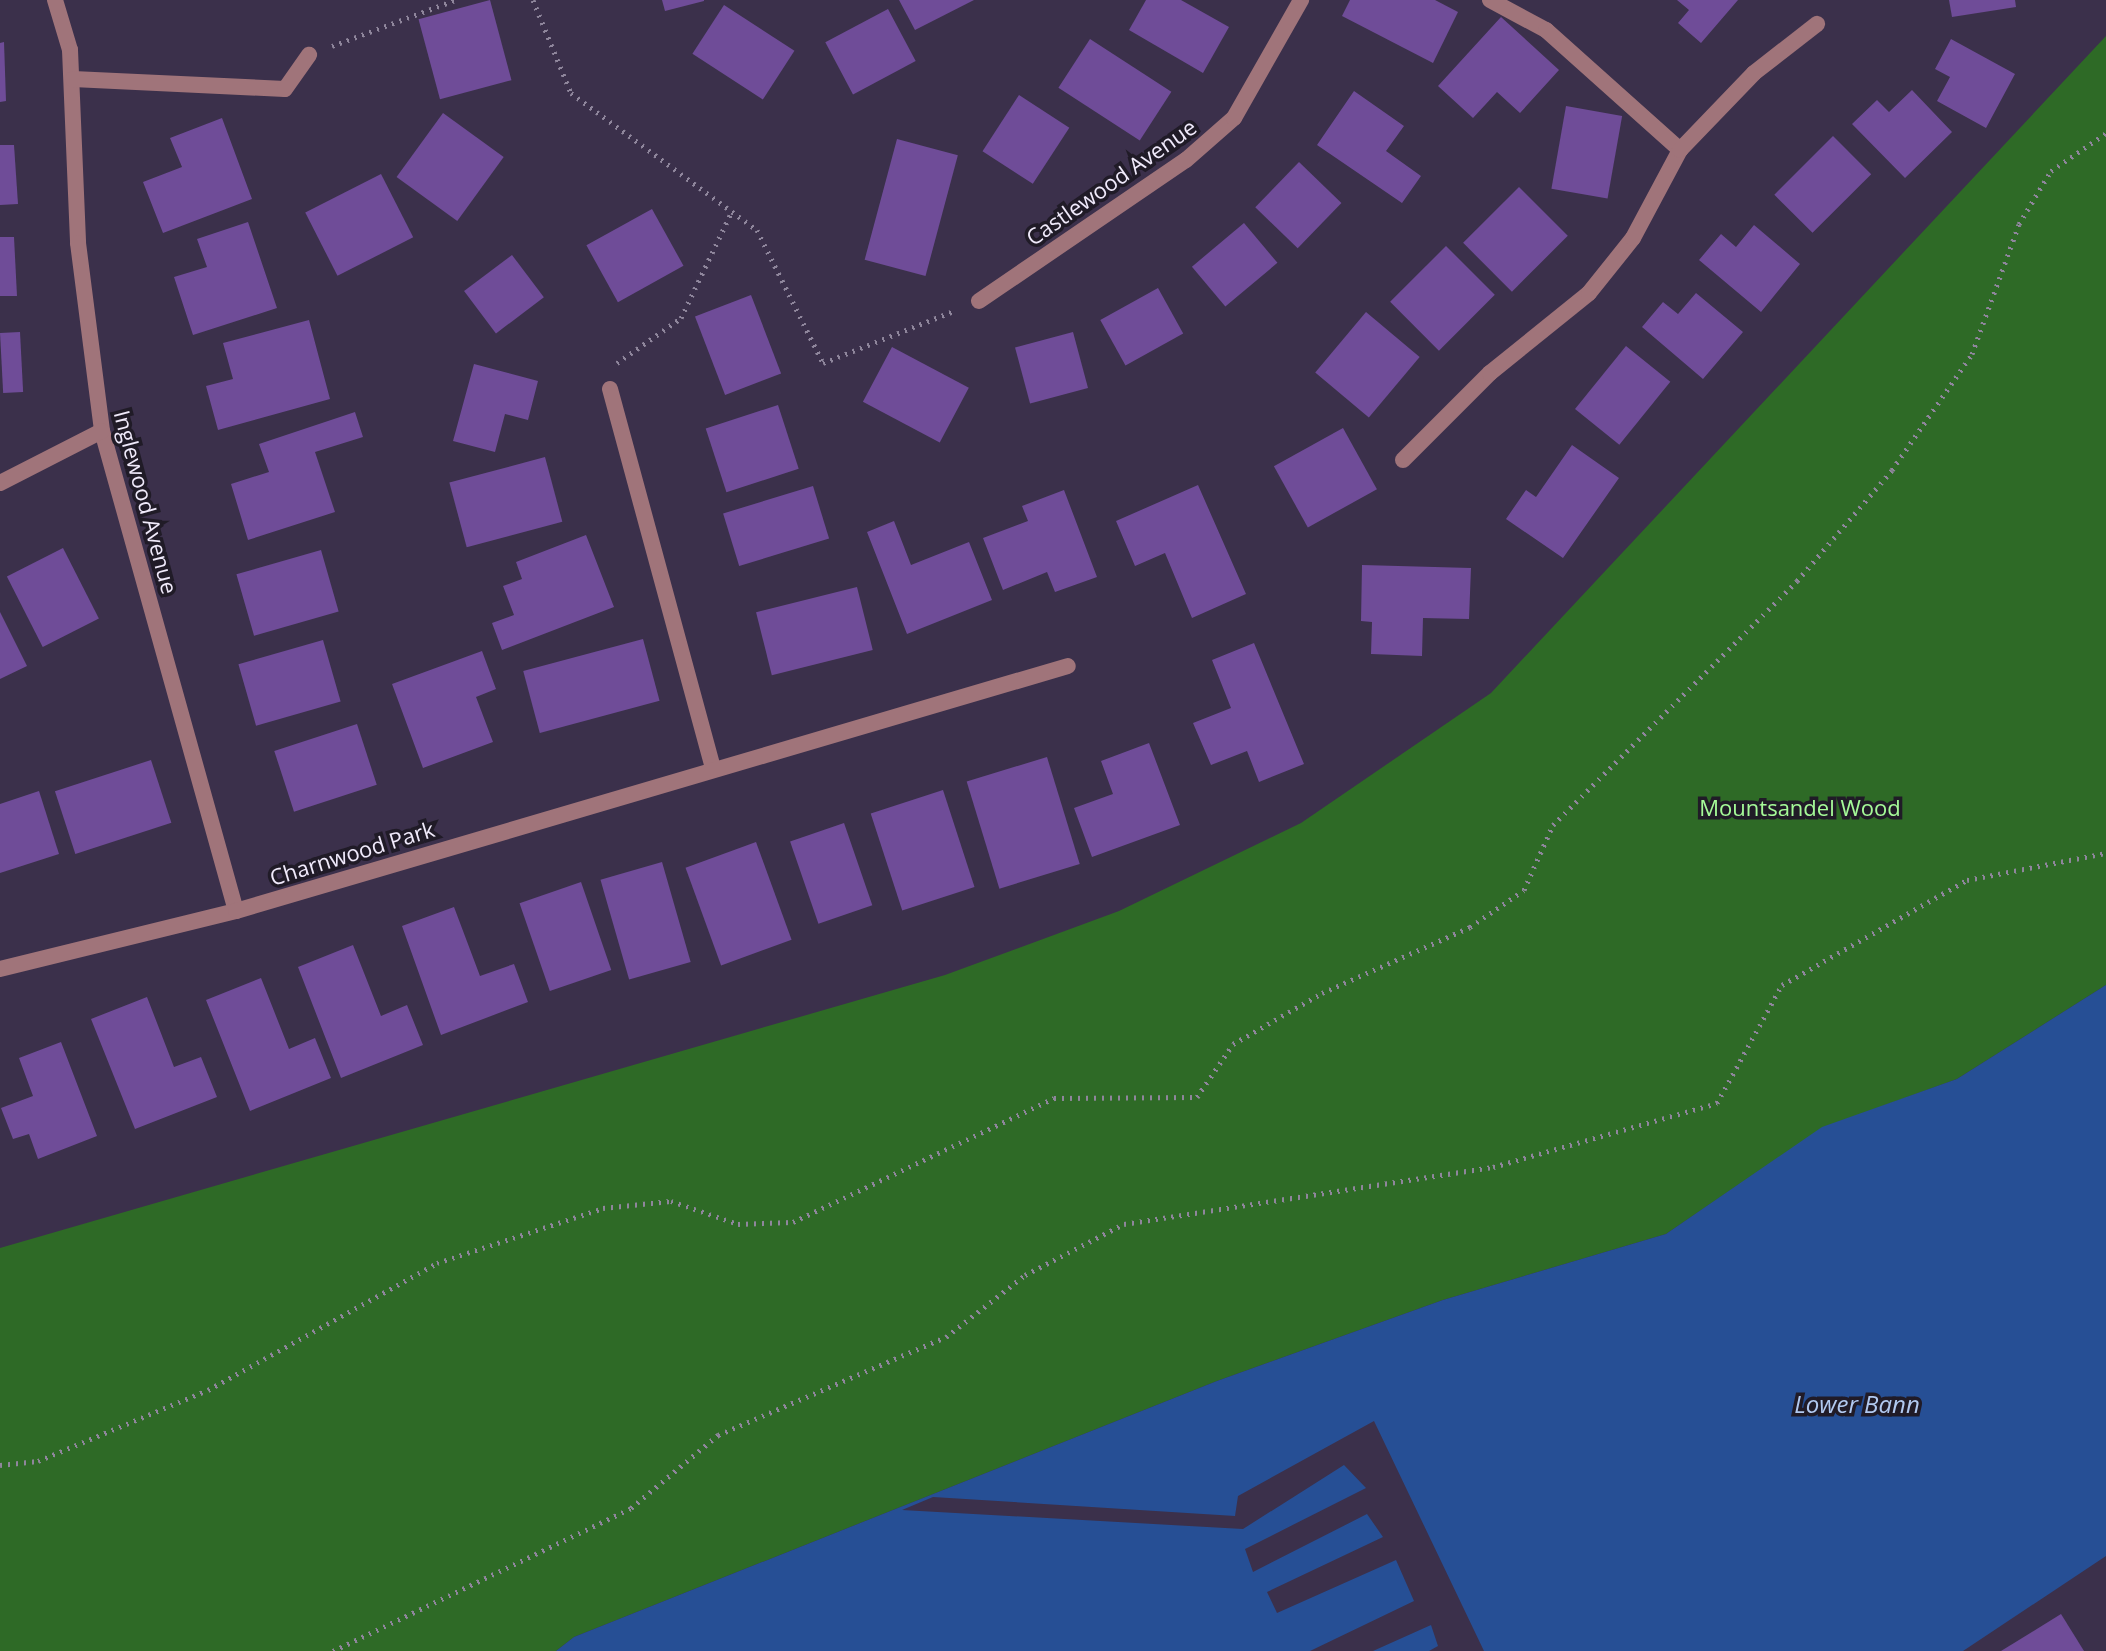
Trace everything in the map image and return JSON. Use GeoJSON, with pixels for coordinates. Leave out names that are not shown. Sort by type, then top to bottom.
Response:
{"type":"FeatureCollection","features":[{"type":"Feature","properties":{"kind":"street","name":"Inglewood Avenue"},"geometry":{"type":"LineString","coordinates":[[55,0],[73,79],[78,243],[102,431],[236,911]]}},
{"type":"Feature","properties":{"kind":"street","name":"Castlewood Avenue"},"geometry":{"type":"LineString","coordinates":[[979,301],[1186,160],[1234,118],[1301,0]]}},
{"type":"Feature","properties":{"kind":"street"},"geometry":{"type":"LineString","coordinates":[[1490,0],[1546,30],[1680,150]]}},
{"type":"Feature","properties":{"kind":"street"},"geometry":{"type":"LineString","coordinates":[[1403,460],[1490,373],[1589,293],[1633,238],[1680,150],[1754,73],[1817,24]]}},
{"type":"Feature","properties":{"kind":"street"},"geometry":{"type":"LineString","coordinates":[[73,79],[285,89],[309,55]]}},
{"type":"Feature","properties":{"kind":"street"},"geometry":{"type":"LineString","coordinates":[[610,389],[713,768]]}},
{"type":"Feature","properties":{"kind":"street"},"geometry":{"type":"LineString","coordinates":[[0,483],[102,431]]}},
{"type":"Feature","properties":{"kind":"street","name":"Charnwood Park"},"geometry":{"type":"LineString","coordinates":[[0,969],[236,911],[713,768],[1068,666]]}},
{"type":"Feature","properties":{"kind":"path"},"geometry":{"type":"LineString","coordinates":[[309,55],[455,0]]}},
{"type":"Feature","properties":{"kind":"path"},"geometry":{"type":"LineString","coordinates":[[533,0],[571,93],[757,230],[823,363],[979,301]]}},
{"type":"Feature","properties":{"kind":"path"},"geometry":{"type":"LineString","coordinates":[[0,1465],[38,1461],[208,1390],[437,1263],[603,1208],[671,1201],[738,1224],[793,1222],[1054,1098],[1197,1097],[1233,1044],[1322,993],[1470,927],[1524,890],[1553,825],[1797,581],[1892,470],[1972,354],[2019,224],[2051,171],[2106,133]]}},
{"type":"Feature","properties":{"kind":"path"},"geometry":{"type":"LineString","coordinates":[[610,389],[618,361],[681,318],[731,213]]}},
{"type":"Feature","properties":{"kind":"path"},"geometry":{"type":"LineString","coordinates":[[333,1651],[631,1508],[718,1435],[946,1337],[1025,1275],[1124,1224],[1493,1167],[1717,1103],[1782,985],[1967,880],[2106,853]]}},
{"type":"Feature","properties":{"kind":"green space","name":"Mountsandel Wood"},"geometry":{"type":"Polygon","coordinates":[[[2106,36],[2106,985],[1957,1079],[1822,1128],[1666,1234],[1443,1300],[1217,1381],[574,1637],[556,1651],[0,1651],[0,1248],[945,975],[1119,911],[1301,823],[1491,693],[2106,36]]]}},
{"type":"Feature","properties":{"kind":"water","name":"Lower Bann"},"geometry":{"type":"Polygon","coordinates":[[[2106,985],[2106,1556],[1963,1651],[556,1651],[574,1637],[1217,1381],[1443,1300],[1666,1234],[1822,1127],[1957,1079],[2106,985]]]}},
{"type":"Feature","properties":{"kind":"pier"},"geometry":{"type":"Polygon","coordinates":[[[1374,1421],[1484,1651],[1429,1651],[1438,1646],[1431,1625],[1373,1651],[1310,1651],[1414,1601],[1396,1560],[1277,1613],[1267,1592],[1383,1537],[1367,1514],[1253,1572],[1245,1549],[1366,1488],[1344,1465],[1243,1529],[902,1510],[933,1497],[1235,1516],[1238,1496],[1374,1421]]]}},
{"type":"Feature","properties":{"kind":"building"},"geometry":{"type":"Polygon","coordinates":[[[490,0],[511,80],[440,99],[419,19],[490,0]]]}},
{"type":"Feature","properties":{"kind":"building"},"geometry":{"type":"Polygon","coordinates":[[[662,0],[704,0],[704,1],[665,11],[662,0]]]}},
{"type":"Feature","properties":{"kind":"building"},"geometry":{"type":"Polygon","coordinates":[[[899,0],[974,0],[915,30],[899,0]]]}},
{"type":"Feature","properties":{"kind":"building"},"geometry":{"type":"Polygon","coordinates":[[[1146,0],[1181,0],[1229,27],[1203,73],[1129,30],[1146,0]]]}},
{"type":"Feature","properties":{"kind":"building"},"geometry":{"type":"Polygon","coordinates":[[[1350,0],[1435,0],[1458,12],[1433,63],[1342,16],[1350,0]]]}},
{"type":"Feature","properties":{"kind":"building"},"geometry":{"type":"Polygon","coordinates":[[[1677,0],[1738,0],[1701,43],[1678,23],[1689,10],[1677,0]]]}},
{"type":"Feature","properties":{"kind":"building"},"geometry":{"type":"Polygon","coordinates":[[[1949,0],[2015,0],[2016,7],[1952,17],[1949,0]]]}},
{"type":"Feature","properties":{"kind":"building"},"geometry":{"type":"Polygon","coordinates":[[[724,5],[794,51],[763,99],[692,54],[724,5]]]}},
{"type":"Feature","properties":{"kind":"building"},"geometry":{"type":"Polygon","coordinates":[[[888,9],[916,61],[853,94],[825,42],[888,9]]]}},
{"type":"Feature","properties":{"kind":"building"},"geometry":{"type":"Polygon","coordinates":[[[1501,17],[1559,70],[1520,113],[1497,92],[1473,118],[1438,86],[1501,17]]]}},
{"type":"Feature","properties":{"kind":"building"},"geometry":{"type":"Polygon","coordinates":[[[1090,39],[1171,92],[1140,140],[1058,88],[1090,39]]]}},
{"type":"Feature","properties":{"kind":"building"},"geometry":{"type":"Polygon","coordinates":[[[1951,39],[2015,74],[1986,128],[1937,101],[1950,77],[1935,69],[1951,39]]]}},
{"type":"Feature","properties":{"kind":"building"},"geometry":{"type":"Polygon","coordinates":[[[4,42],[6,101],[0,102],[0,43],[4,42]]]}},
{"type":"Feature","properties":{"kind":"building"},"geometry":{"type":"Polygon","coordinates":[[[1912,90],[1952,132],[1905,178],[1852,124],[1877,100],[1889,112],[1912,90]]]}},
{"type":"Feature","properties":{"kind":"building"},"geometry":{"type":"Polygon","coordinates":[[[1354,91],[1404,126],[1386,151],[1421,176],[1402,203],[1317,145],[1354,91]]]}},
{"type":"Feature","properties":{"kind":"building"},"geometry":{"type":"Polygon","coordinates":[[[1019,95],[1069,128],[1033,184],[983,151],[1019,95]]]}},
{"type":"Feature","properties":{"kind":"building"},"geometry":{"type":"Polygon","coordinates":[[[1566,106],[1622,116],[1608,199],[1551,189],[1566,106]]]}},
{"type":"Feature","properties":{"kind":"building"},"geometry":{"type":"Polygon","coordinates":[[[443,113],[504,157],[457,221],[397,177],[443,113]]]}},
{"type":"Feature","properties":{"kind":"building"},"geometry":{"type":"Polygon","coordinates":[[[222,118],[252,199],[163,233],[143,182],[182,167],[170,138],[222,118]]]}},
{"type":"Feature","properties":{"kind":"building"},"geometry":{"type":"Polygon","coordinates":[[[1833,136],[1871,174],[1812,233],[1774,195],[1833,136]]]}},
{"type":"Feature","properties":{"kind":"building"},"geometry":{"type":"Polygon","coordinates":[[[897,139],[958,155],[926,276],[865,260],[897,139]]]}},
{"type":"Feature","properties":{"kind":"building"},"geometry":{"type":"Polygon","coordinates":[[[0,145],[14,145],[18,204],[0,205],[0,145]]]}},
{"type":"Feature","properties":{"kind":"building"},"geometry":{"type":"Polygon","coordinates":[[[1299,162],[1341,203],[1298,248],[1255,207],[1299,162]]]}},
{"type":"Feature","properties":{"kind":"building"},"geometry":{"type":"Polygon","coordinates":[[[381,174],[413,237],[337,276],[305,213],[381,174]]]}},
{"type":"Feature","properties":{"kind":"building"},"geometry":{"type":"Polygon","coordinates":[[[1519,187],[1568,236],[1512,292],[1463,243],[1519,187]]]}},
{"type":"Feature","properties":{"kind":"building"},"geometry":{"type":"Polygon","coordinates":[[[652,209],[684,266],[618,302],[586,245],[652,209]]]}},
{"type":"Feature","properties":{"kind":"building"},"geometry":{"type":"Polygon","coordinates":[[[248,222],[277,308],[193,335],[174,277],[207,267],[197,239],[248,222]]]}},
{"type":"Feature","properties":{"kind":"building"},"geometry":{"type":"Polygon","coordinates":[[[1244,223],[1277,263],[1225,307],[1192,267],[1244,223]]]}},
{"type":"Feature","properties":{"kind":"building"},"geometry":{"type":"Polygon","coordinates":[[[1754,225],[1800,264],[1761,312],[1699,260],[1721,234],[1736,247],[1754,225]]]}},
{"type":"Feature","properties":{"kind":"building"},"geometry":{"type":"Polygon","coordinates":[[[0,237],[14,237],[17,296],[0,296],[0,237]]]}},
{"type":"Feature","properties":{"kind":"building"},"geometry":{"type":"Polygon","coordinates":[[[1446,246],[1495,295],[1439,351],[1390,302],[1446,246]]]}},
{"type":"Feature","properties":{"kind":"building"},"geometry":{"type":"Polygon","coordinates":[[[512,255],[544,297],[496,333],[464,291],[512,255]]]}},
{"type":"Feature","properties":{"kind":"building"},"geometry":{"type":"Polygon","coordinates":[[[1158,288],[1183,333],[1125,365],[1100,320],[1158,288]]]}},
{"type":"Feature","properties":{"kind":"building"},"geometry":{"type":"Polygon","coordinates":[[[1696,293],[1743,332],[1703,379],[1642,327],[1663,302],[1678,314],[1696,293]]]}},
{"type":"Feature","properties":{"kind":"building"},"geometry":{"type":"Polygon","coordinates":[[[751,295],[781,373],[725,395],[695,317],[751,295]]]}},
{"type":"Feature","properties":{"kind":"building"},"geometry":{"type":"Polygon","coordinates":[[[1366,312],[1420,357],[1369,418],[1315,373],[1366,312]]]}},
{"type":"Feature","properties":{"kind":"building"},"geometry":{"type":"Polygon","coordinates":[[[309,320],[330,399],[218,430],[206,386],[233,379],[223,343],[309,320]]]}},
{"type":"Feature","properties":{"kind":"building"},"geometry":{"type":"Polygon","coordinates":[[[20,332],[23,392],[3,393],[0,333],[20,332]]]}},
{"type":"Feature","properties":{"kind":"building"},"geometry":{"type":"Polygon","coordinates":[[[1073,332],[1088,388],[1030,404],[1015,348],[1073,332]]]}},
{"type":"Feature","properties":{"kind":"building"},"geometry":{"type":"Polygon","coordinates":[[[1626,346],[1670,382],[1619,445],[1575,409],[1626,346]]]}},
{"type":"Feature","properties":{"kind":"building"},"geometry":{"type":"Polygon","coordinates":[[[892,347],[969,388],[940,443],[863,402],[892,347]]]}},
{"type":"Feature","properties":{"kind":"building"},"geometry":{"type":"Polygon","coordinates":[[[474,364],[538,381],[528,420],[505,414],[495,452],[453,441],[474,364]]]}},
{"type":"Feature","properties":{"kind":"building"},"geometry":{"type":"Polygon","coordinates":[[[778,405],[799,469],[726,492],[706,428],[778,405]]]}},
{"type":"Feature","properties":{"kind":"building"},"geometry":{"type":"Polygon","coordinates":[[[355,412],[363,437],[315,452],[335,512],[248,540],[231,484],[269,472],[259,444],[355,412]]]}},
{"type":"Feature","properties":{"kind":"building"},"geometry":{"type":"Polygon","coordinates":[[[1343,428],[1377,489],[1308,528],[1274,466],[1343,428]]]}},
{"type":"Feature","properties":{"kind":"building"},"geometry":{"type":"Polygon","coordinates":[[[1572,445],[1619,478],[1563,558],[1506,519],[1526,490],[1536,497],[1572,445]]]}},
{"type":"Feature","properties":{"kind":"building"},"geometry":{"type":"Polygon","coordinates":[[[545,457],[562,522],[467,547],[449,483],[545,457]]]}},
{"type":"Feature","properties":{"kind":"building"},"geometry":{"type":"Polygon","coordinates":[[[1198,485],[1246,594],[1192,618],[1165,553],[1135,566],[1116,521],[1198,485]]]}},
{"type":"Feature","properties":{"kind":"building"},"geometry":{"type":"Polygon","coordinates":[[[813,486],[829,539],[739,566],[723,513],[813,486]]]}},
{"type":"Feature","properties":{"kind":"building"},"geometry":{"type":"Polygon","coordinates":[[[1064,490],[1097,577],[1055,592],[1047,572],[1003,590],[983,538],[1028,521],[1022,506],[1064,490]]]}},
{"type":"Feature","properties":{"kind":"building"},"geometry":{"type":"Polygon","coordinates":[[[894,521],[911,565],[969,542],[992,600],[907,634],[867,532],[894,521]]]}},
{"type":"Feature","properties":{"kind":"building"},"geometry":{"type":"Polygon","coordinates":[[[586,535],[614,607],[502,650],[492,623],[514,615],[503,586],[522,579],[516,562],[586,535]]]}},
{"type":"Feature","properties":{"kind":"building"},"geometry":{"type":"Polygon","coordinates":[[[63,548],[99,618],[43,647],[7,577],[63,548]]]}},
{"type":"Feature","properties":{"kind":"building"},"geometry":{"type":"Polygon","coordinates":[[[321,550],[339,612],[254,636],[236,574],[321,550]]]}},
{"type":"Feature","properties":{"kind":"building"},"geometry":{"type":"Polygon","coordinates":[[[1362,565],[1471,568],[1469,619],[1423,618],[1422,656],[1371,654],[1372,622],[1361,621],[1362,565]]]}},
{"type":"Feature","properties":{"kind":"building"},"geometry":{"type":"Polygon","coordinates":[[[857,587],[873,650],[772,675],[756,612],[857,587]]]}},
{"type":"Feature","properties":{"kind":"building"},"geometry":{"type":"Polygon","coordinates":[[[0,612],[27,666],[0,679],[0,612]]]}},
{"type":"Feature","properties":{"kind":"building"},"geometry":{"type":"Polygon","coordinates":[[[643,639],[660,701],[540,733],[523,671],[643,639]]]}},
{"type":"Feature","properties":{"kind":"building"},"geometry":{"type":"Polygon","coordinates":[[[323,640],[341,702],[256,726],[238,664],[323,640]]]}},
{"type":"Feature","properties":{"kind":"building"},"geometry":{"type":"Polygon","coordinates":[[[1254,643],[1304,764],[1259,782],[1247,751],[1211,765],[1193,723],[1231,708],[1212,660],[1254,643]]]}},
{"type":"Feature","properties":{"kind":"building"},"geometry":{"type":"Polygon","coordinates":[[[482,651],[496,689],[476,697],[493,742],[423,768],[392,684],[482,651]]]}},
{"type":"Feature","properties":{"kind":"building"},"geometry":{"type":"Polygon","coordinates":[[[357,724],[377,785],[294,812],[274,751],[357,724]]]}},
{"type":"Feature","properties":{"kind":"building"},"geometry":{"type":"Polygon","coordinates":[[[1149,743],[1180,825],[1092,857],[1074,808],[1113,794],[1101,761],[1149,743]]]}},
{"type":"Feature","properties":{"kind":"building"},"geometry":{"type":"Polygon","coordinates":[[[1047,757],[1080,864],[999,889],[967,782],[1047,757]]]}},
{"type":"Feature","properties":{"kind":"building"},"geometry":{"type":"Polygon","coordinates":[[[151,760],[171,823],[75,854],[55,791],[151,760]]]}},
{"type":"Feature","properties":{"kind":"building"},"geometry":{"type":"Polygon","coordinates":[[[943,790],[975,887],[902,910],[871,813],[943,790]]]}},
{"type":"Feature","properties":{"kind":"building"},"geometry":{"type":"Polygon","coordinates":[[[39,791],[59,854],[0,873],[0,804],[39,791]]]}},
{"type":"Feature","properties":{"kind":"building"},"geometry":{"type":"Polygon","coordinates":[[[844,823],[872,905],[818,924],[790,842],[844,823]]]}},
{"type":"Feature","properties":{"kind":"building"},"geometry":{"type":"Polygon","coordinates":[[[756,842],[792,940],[721,965],[686,868],[756,842]]]}},
{"type":"Feature","properties":{"kind":"building"},"geometry":{"type":"Polygon","coordinates":[[[662,862],[691,962],[629,980],[600,880],[662,862]]]}},
{"type":"Feature","properties":{"kind":"building"},"geometry":{"type":"Polygon","coordinates":[[[581,882],[611,970],[550,991],[520,903],[581,882]]]}},
{"type":"Feature","properties":{"kind":"building"},"geometry":{"type":"Polygon","coordinates":[[[454,907],[480,976],[514,964],[528,1002],[441,1035],[402,926],[454,907]]]}},
{"type":"Feature","properties":{"kind":"building"},"geometry":{"type":"Polygon","coordinates":[[[353,945],[381,1016],[407,1005],[423,1045],[341,1078],[298,967],[353,945]]]}},
{"type":"Feature","properties":{"kind":"building"},"geometry":{"type":"Polygon","coordinates":[[[261,978],[289,1049],[315,1038],[331,1078],[250,1111],[206,1000],[261,978]]]}},
{"type":"Feature","properties":{"kind":"building"},"geometry":{"type":"Polygon","coordinates":[[[147,997],[174,1067],[201,1057],[217,1097],[135,1129],[91,1019],[147,997]]]}},
{"type":"Feature","properties":{"kind":"building"},"geometry":{"type":"Polygon","coordinates":[[[61,1042],[97,1136],[38,1159],[29,1134],[13,1139],[1,1108],[33,1096],[19,1058],[61,1042]]]}},
{"type":"Feature","properties":{"kind":"building"},"geometry":{"type":"Polygon","coordinates":[[[2061,1614],[2084,1651],[2001,1651],[2061,1614]]]}}]}
